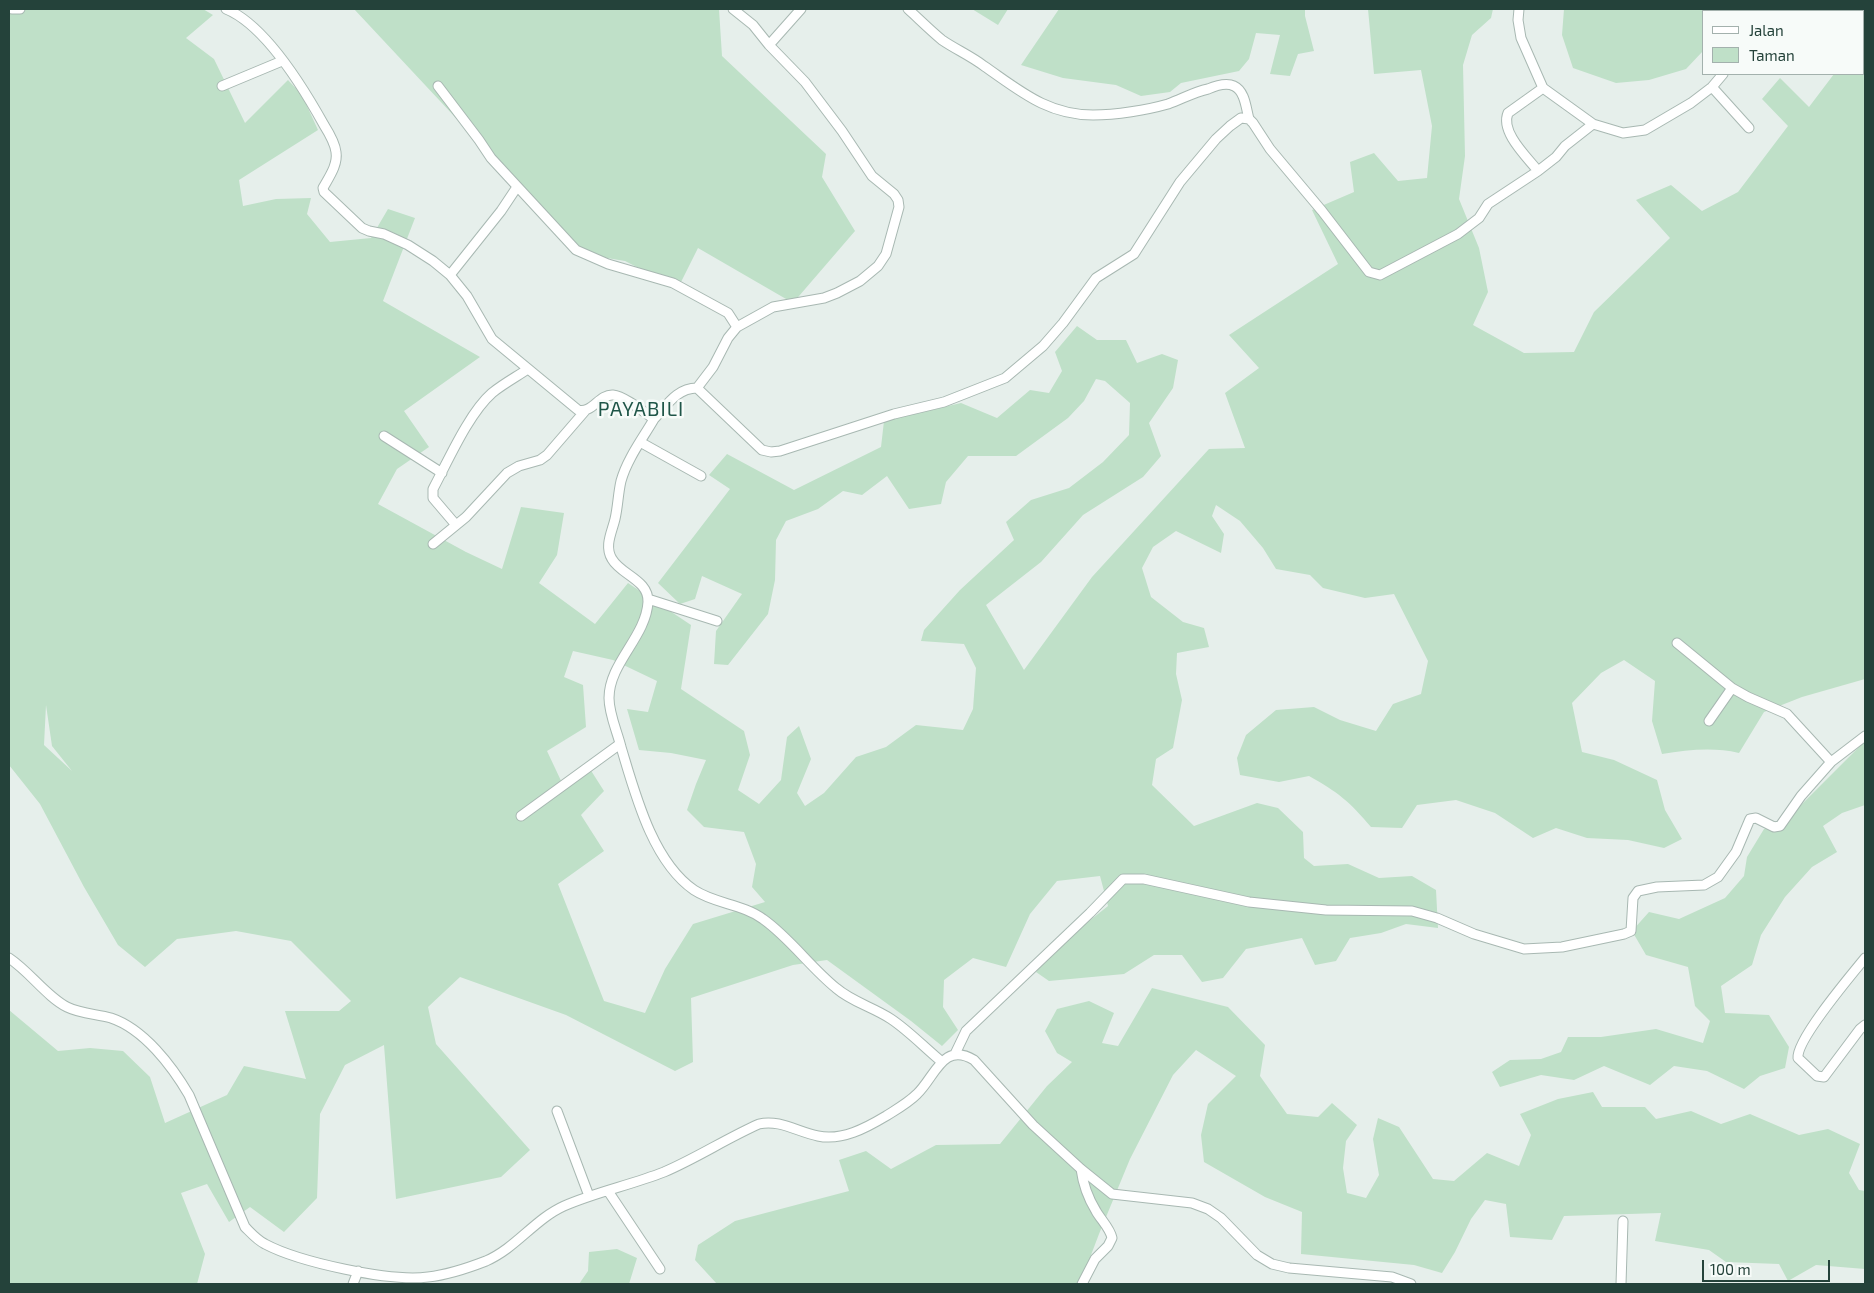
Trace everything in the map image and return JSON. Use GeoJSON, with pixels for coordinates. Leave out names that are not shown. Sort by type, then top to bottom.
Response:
{"type":"FeatureCollection","features":[{"type":"Feature","properties":{"kind":"street"},"geometry":{"type":"LineString","coordinates":[[12,9],[20,9]]}},
{"type":"Feature","properties":{"kind":"street"},"geometry":{"type":"LineString","coordinates":[[226,9],[250,24],[282,61],[307,94],[335,146],[336,163],[323,188],[324,192],[362,228],[384,234],[408,245],[433,261],[450,275],[472,303],[492,339],[578,410],[585,411]]}},
{"type":"Feature","properties":{"kind":"street"},"geometry":{"type":"LineString","coordinates":[[697,388],[713,368],[728,338],[737,327],[773,307],[824,298],[848,288],[878,266],[886,254],[899,207],[898,200],[894,194],[872,176],[842,131],[805,82],[753,26],[733,9]]}},
{"type":"Feature","properties":{"kind":"street"},"geometry":{"type":"LineString","coordinates":[[769,45],[801,9]]}},
{"type":"Feature","properties":{"kind":"street"},"geometry":{"type":"LineString","coordinates":[[908,9],[950,45],[984,65],[1022,94],[1034,101],[1066,111],[1094,115],[1137,110],[1169,104],[1201,90],[1224,84],[1233,85],[1240,90],[1249,119],[1253,122],[1270,149],[1322,211],[1354,255],[1374,275],[1387,273],[1458,234],[1479,218],[1488,204],[1538,171],[1593,124]]}},
{"type":"Feature","properties":{"kind":"street"},"geometry":{"type":"LineString","coordinates":[[1519,9],[1518,20],[1521,38],[1543,88],[1593,124],[1624,133],[1644,130],[1691,103],[1712,87],[1722,75]]}},
{"type":"Feature","properties":{"kind":"street"},"geometry":{"type":"LineString","coordinates":[[222,86],[282,61]]}},
{"type":"Feature","properties":{"kind":"street"},"geometry":{"type":"LineString","coordinates":[[438,86],[479,140],[490,158],[579,252],[608,264],[673,283],[728,312],[737,327]]}},
{"type":"Feature","properties":{"kind":"street"},"geometry":{"type":"LineString","coordinates":[[1712,87],[1749,128]]}},
{"type":"Feature","properties":{"kind":"street"},"geometry":{"type":"LineString","coordinates":[[1538,171],[1512,138],[1506,127],[1505,119],[1508,113],[1543,88]]}},
{"type":"Feature","properties":{"kind":"street"},"geometry":{"type":"LineString","coordinates":[[942,1062],[891,1019],[851,999],[836,988],[760,916],[704,896],[681,878],[668,863],[648,826],[636,795],[609,705],[610,688],[615,674],[640,629],[647,610],[648,599],[645,589],[640,583],[618,567],[612,560],[608,547],[620,483],[640,442],[654,419],[680,391],[688,388],[697,388],[762,450],[771,452],[780,451],[894,414],[944,402],[1005,378],[1043,346],[1063,323],[1096,278],[1127,259],[1139,248],[1160,211],[1180,182],[1216,139],[1236,120],[1240,118],[1249,119]]}},
{"type":"Feature","properties":{"kind":"street"},"geometry":{"type":"LineString","coordinates":[[450,275],[501,211],[517,186]]}},
{"type":"Feature","properties":{"kind":"street"},"geometry":{"type":"LineString","coordinates":[[456,525],[433,498],[433,489],[470,422],[484,402],[501,386],[528,369]]}},
{"type":"Feature","properties":{"kind":"street"},"geometry":{"type":"LineString","coordinates":[[433,544],[466,517],[507,473],[519,466],[540,460],[547,455],[585,411],[608,396],[620,397],[654,419]]}},
{"type":"Feature","properties":{"kind":"street"},"geometry":{"type":"LineString","coordinates":[[384,436],[442,473]]}},
{"type":"Feature","properties":{"kind":"street"},"geometry":{"type":"LineString","coordinates":[[640,442],[701,476]]}},
{"type":"Feature","properties":{"kind":"street"},"geometry":{"type":"LineString","coordinates":[[648,599],[717,621]]}},
{"type":"Feature","properties":{"kind":"street"},"geometry":{"type":"LineString","coordinates":[[1677,643],[1732,688],[1748,698],[1787,714],[1831,762]]}},
{"type":"Feature","properties":{"kind":"street"},"geometry":{"type":"LineString","coordinates":[[1709,721],[1732,688]]}},
{"type":"Feature","properties":{"kind":"street"},"geometry":{"type":"LineString","coordinates":[[9,958],[66,1006],[81,1012],[118,1021],[148,1042],[165,1059],[189,1095],[245,1227],[254,1236],[268,1246],[358,1271],[392,1276],[419,1277],[442,1274],[488,1260],[503,1252],[561,1208],[588,1196],[664,1172],[759,1124],[776,1123],[816,1136],[826,1137],[852,1132],[877,1121],[910,1100],[926,1084],[942,1062],[955,1054],[966,1032],[1123,879],[1144,879],[1217,896],[1258,903],[1326,910],[1412,911],[1437,918],[1474,934],[1510,946],[1535,949],[1562,947],[1631,931],[1634,898],[1638,890],[1657,887],[1704,885],[1718,877],[1736,852],[1750,819],[1756,818],[1774,828],[1780,826],[1801,796],[1831,762],[1865,736]]}},
{"type":"Feature","properties":{"kind":"street"},"geometry":{"type":"LineString","coordinates":[[521,816],[620,744]]}},
{"type":"Feature","properties":{"kind":"street"},"geometry":{"type":"LineString","coordinates":[[1865,958],[1823,1012],[1799,1049],[1798,1058],[1817,1076],[1824,1077],[1865,1025]]}},
{"type":"Feature","properties":{"kind":"street"},"geometry":{"type":"LineString","coordinates":[[955,1054],[967,1056],[974,1060],[1033,1125],[1081,1169],[1112,1194],[1192,1204],[1208,1209],[1221,1218],[1257,1255],[1272,1264],[1289,1268],[1392,1277],[1411,1284]]}},
{"type":"Feature","properties":{"kind":"street"},"geometry":{"type":"LineString","coordinates":[[557,1111],[588,1196]]}},
{"type":"Feature","properties":{"kind":"street"},"geometry":{"type":"LineString","coordinates":[[1081,1169],[1086,1192],[1095,1210],[1111,1233],[1112,1238],[1108,1246],[1095,1260],[1082,1284]]}},
{"type":"Feature","properties":{"kind":"street"},"geometry":{"type":"LineString","coordinates":[[608,1190],[660,1269]]}},
{"type":"Feature","properties":{"kind":"street"},"geometry":{"type":"LineString","coordinates":[[1620,1284],[1623,1221]]}},
{"type":"Feature","properties":{"kind":"street"},"geometry":{"type":"LineString","coordinates":[[353,1284],[358,1271]]}},
{"type":"Feature","properties":{"kind":"green space"},"geometry":{"type":"Polygon","coordinates":[[[9,9],[203,9],[213,15],[186,38],[214,59],[245,123],[288,80],[302,95],[318,130],[239,180],[243,206],[276,199],[311,198],[307,214],[330,242],[371,238],[388,209],[415,218],[383,301],[480,357],[404,411],[429,447],[397,469],[378,504],[466,552],[502,569],[521,507],[564,513],[557,555],[539,583],[595,624],[628,583],[691,625],[681,689],[744,731],[750,755],[738,790],[759,804],[781,780],[787,737],[799,726],[811,759],[797,793],[805,806],[824,793],[856,757],[886,747],[916,725],[963,730],[973,709],[976,668],[964,644],[921,641],[924,630],[960,590],[1014,540],[1006,522],[1031,500],[1069,488],[1103,462],[1129,435],[1130,403],[1105,381],[1096,379],[1084,401],[1068,418],[1016,456],[968,456],[946,482],[941,504],[909,509],[887,476],[862,495],[843,491],[818,509],[786,521],[776,540],[775,580],[768,614],[728,665],[714,664],[716,631],[742,594],[702,576],[695,599],[680,604],[658,583],[730,489],[709,475],[727,454],[794,490],[881,447],[884,421],[961,403],[997,418],[1030,390],[1049,393],[1062,371],[1055,352],[1077,326],[1097,340],[1126,340],[1137,363],[1162,354],[1178,360],[1173,388],[1149,423],[1161,456],[1143,477],[1083,515],[1041,562],[986,605],[1024,670],[1092,577],[1209,449],[1245,448],[1225,393],[1259,368],[1229,335],[1338,264],[1312,210],[1354,192],[1350,162],[1374,153],[1398,181],[1427,178],[1432,126],[1421,70],[1374,74],[1368,9],[1493,9],[1491,18],[1472,35],[1463,65],[1465,156],[1459,199],[1479,248],[1488,292],[1473,325],[1524,353],[1574,352],[1594,312],[1670,238],[1636,200],[1671,185],[1702,211],[1738,192],[1788,126],[1762,99],[1780,78],[1809,107],[1833,75],[1864,75],[1865,35],[1865,679],[1802,697],[1764,712],[1739,753],[1691,750],[1662,754],[1652,721],[1655,681],[1624,660],[1601,673],[1572,703],[1582,752],[1614,760],[1657,780],[1665,810],[1682,839],[1664,848],[1628,840],[1587,838],[1556,828],[1533,838],[1495,813],[1456,800],[1417,805],[1402,828],[1371,827],[1343,798],[1309,776],[1279,782],[1240,775],[1237,758],[1246,735],[1276,710],[1314,707],[1340,720],[1376,731],[1393,704],[1421,694],[1428,661],[1394,594],[1365,598],[1323,588],[1310,575],[1276,569],[1263,548],[1240,521],[1216,505],[1212,516],[1224,534],[1221,553],[1176,531],[1153,547],[1142,568],[1151,597],[1183,622],[1204,628],[1209,647],[1177,653],[1176,674],[1182,700],[1173,748],[1156,759],[1152,785],[1194,826],[1257,803],[1278,808],[1303,832],[1304,858],[1314,866],[1348,864],[1379,878],[1412,876],[1436,890],[1438,928],[1406,924],[1381,933],[1350,938],[1336,961],[1315,965],[1302,938],[1246,949],[1223,978],[1202,982],[1182,955],[1154,955],[1124,974],[1049,981],[1036,972],[1049,953],[1108,906],[1100,876],[1057,881],[1030,914],[1006,967],[973,958],[944,980],[943,1007],[958,1030],[942,1046],[827,960],[793,965],[691,998],[693,1062],[675,1071],[566,1015],[460,977],[428,1007],[436,1044],[530,1150],[501,1177],[396,1199],[384,1045],[345,1065],[320,1114],[317,1198],[284,1232],[250,1207],[229,1222],[207,1184],[181,1193],[205,1254],[197,1284],[9,1284],[9,1010],[58,1051],[90,1048],[123,1051],[150,1077],[165,1123],[227,1095],[244,1066],[306,1079],[285,1011],[339,1011],[351,1001],[291,941],[236,931],[177,939],[145,967],[118,945],[84,887],[40,804],[9,765],[9,9]],[[573,651],[564,677],[583,685],[586,727],[547,751],[563,785],[590,769],[604,791],[581,815],[604,851],[558,884],[604,1001],[645,1013],[665,969],[693,924],[765,902],[752,887],[756,864],[744,832],[704,827],[687,810],[706,760],[671,753],[639,750],[627,709],[648,712],[657,681],[613,660],[573,651]],[[46,705],[44,745],[72,771],[52,746],[46,705]]]}},
{"type":"Feature","properties":{"kind":"green space"},"geometry":{"type":"Polygon","coordinates":[[[354,9],[719,9],[722,56],[826,154],[822,177],[855,231],[793,303],[698,248],[678,288],[625,261],[583,254],[354,9]]]}},
{"type":"Feature","properties":{"kind":"green space"},"geometry":{"type":"Polygon","coordinates":[[[972,9],[1008,9],[998,25],[972,9]]]}},
{"type":"Feature","properties":{"kind":"green space"},"geometry":{"type":"Polygon","coordinates":[[[1059,9],[1305,9],[1314,51],[1298,54],[1290,76],[1270,74],[1280,35],[1256,33],[1249,59],[1239,71],[1181,83],[1170,92],[1141,96],[1116,85],[1063,78],[1021,65],[1059,9]]]}},
{"type":"Feature","properties":{"kind":"green space"},"geometry":{"type":"Polygon","coordinates":[[[1564,9],[1805,9],[1702,10],[1702,52],[1686,69],[1649,80],[1616,83],[1573,68],[1562,35],[1564,9]]]}},
{"type":"Feature","properties":{"kind":"green space"},"geometry":{"type":"Polygon","coordinates":[[[1865,743],[1865,805],[1842,813],[1823,826],[1837,852],[1812,867],[1785,897],[1761,935],[1752,965],[1721,986],[1725,1013],[1769,1015],[1789,1047],[1785,1068],[1760,1076],[1744,1089],[1707,1071],[1674,1066],[1650,1085],[1604,1066],[1574,1080],[1541,1075],[1500,1087],[1492,1072],[1510,1060],[1541,1059],[1561,1052],[1568,1037],[1601,1037],[1656,1029],[1703,1043],[1710,1021],[1695,1006],[1688,967],[1646,955],[1632,931],[1649,912],[1679,919],[1725,898],[1744,876],[1747,857],[1764,829],[1779,827],[1865,743]]]}},
{"type":"Feature","properties":{"kind":"green space"},"geometry":{"type":"Polygon","coordinates":[[[1152,988],[1228,1007],[1265,1045],[1260,1076],[1287,1114],[1318,1117],[1332,1103],[1357,1125],[1346,1141],[1343,1168],[1347,1193],[1366,1198],[1379,1175],[1373,1139],[1378,1118],[1399,1127],[1433,1179],[1454,1181],[1487,1153],[1519,1166],[1531,1135],[1520,1114],[1558,1099],[1593,1092],[1602,1107],[1645,1107],[1656,1119],[1691,1111],[1721,1124],[1750,1114],[1799,1135],[1828,1129],[1860,1144],[1849,1173],[1859,1190],[1865,1191],[1865,1269],[1816,1265],[1788,1281],[1779,1264],[1726,1262],[1709,1250],[1655,1241],[1661,1213],[1564,1216],[1552,1240],[1510,1237],[1506,1204],[1485,1200],[1471,1219],[1455,1252],[1442,1273],[1414,1265],[1301,1254],[1302,1212],[1265,1197],[1204,1162],[1201,1135],[1208,1104],[1236,1076],[1196,1050],[1173,1075],[1130,1159],[1080,1284],[717,1284],[695,1260],[698,1245],[735,1221],[849,1191],[839,1160],[866,1151],[891,1169],[936,1145],[1000,1144],[1047,1086],[1072,1062],[1057,1053],[1045,1031],[1057,1009],[1089,1001],[1114,1013],[1102,1043],[1118,1046],[1152,988]]]}},
{"type":"Feature","properties":{"kind":"green space"},"geometry":{"type":"Polygon","coordinates":[[[617,1249],[637,1258],[629,1284],[579,1284],[588,1271],[589,1252],[617,1249]]]}},
{"type":"Feature","properties":{"kind":"district","name":"PAYABILI"},"geometry":{"type":"Point","coordinates":[641,409]}}]}
